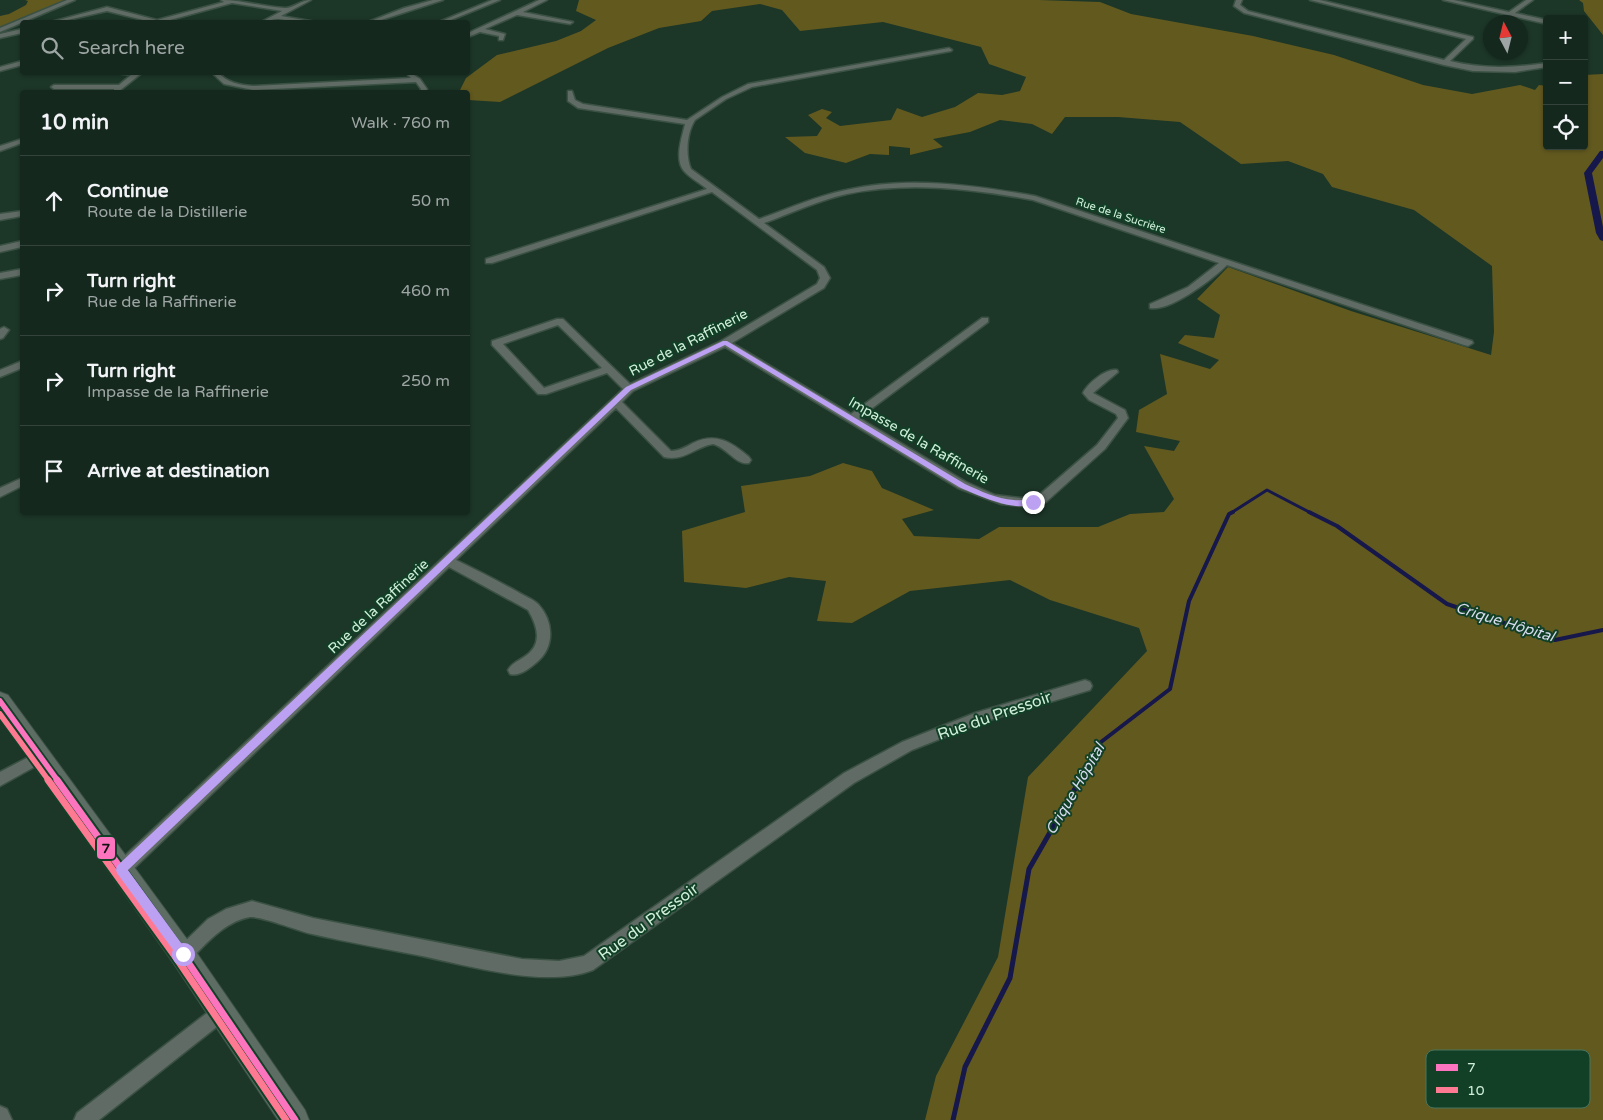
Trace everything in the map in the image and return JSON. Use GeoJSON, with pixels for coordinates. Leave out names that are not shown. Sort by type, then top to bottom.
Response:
{"type":"FeatureCollection","features":[{"type":"Feature","properties":{"kind":"street"},"geometry":{"type":"LineString","coordinates":[[24,20],[72,0]]}},
{"type":"Feature","properties":{"kind":"street"},"geometry":{"type":"LineString","coordinates":[[268,20],[308,0]]}},
{"type":"Feature","properties":{"kind":"street"},"geometry":{"type":"LineString","coordinates":[[376,20],[406,9],[440,0]]}},
{"type":"Feature","properties":{"kind":"street"},"geometry":{"type":"LineString","coordinates":[[447,20],[497,0]]}},
{"type":"Feature","properties":{"kind":"street"},"geometry":{"type":"LineString","coordinates":[[470,34],[544,0]]}},
{"type":"Feature","properties":{"kind":"street"},"geometry":{"type":"LineString","coordinates":[[1239,0],[1237,6],[1246,12],[1444,63],[1473,69],[1494,70],[1515,70],[1543,66]]}},
{"type":"Feature","properties":{"kind":"street"},"geometry":{"type":"LineString","coordinates":[[1313,0],[1471,38],[1444,63]]}},
{"type":"Feature","properties":{"kind":"street"},"geometry":{"type":"LineString","coordinates":[[1446,0],[1543,21]]}},
{"type":"Feature","properties":{"kind":"street"},"geometry":{"type":"LineString","coordinates":[[1510,14],[1530,0]]}},
{"type":"Feature","properties":{"kind":"street"},"geometry":{"type":"LineString","coordinates":[[164,20],[227,1],[288,10]]}},
{"type":"Feature","properties":{"kind":"street"},"geometry":{"type":"LineString","coordinates":[[62,20],[107,9],[149,20]]}},
{"type":"Feature","properties":{"kind":"street"},"geometry":{"type":"LineString","coordinates":[[517,13],[570,22]]}},
{"type":"Feature","properties":{"kind":"street"},"geometry":{"type":"LineString","coordinates":[[274,17],[297,20]]}},
{"type":"Feature","properties":{"kind":"street"},"geometry":{"type":"LineString","coordinates":[[0,30],[20,22]]}},
{"type":"Feature","properties":{"kind":"street"},"geometry":{"type":"LineString","coordinates":[[480,30],[503,35],[500,39]]}},
{"type":"Feature","properties":{"kind":"street"},"geometry":{"type":"LineString","coordinates":[[0,36],[20,31]]}},
{"type":"Feature","properties":{"kind":"street"},"geometry":{"type":"LineString","coordinates":[[570,92],[572,101],[581,106],[690,122],[724,98],[750,85],[949,50]]}},
{"type":"Feature","properties":{"kind":"street"},"geometry":{"type":"LineString","coordinates":[[0,69],[20,64]]}},
{"type":"Feature","properties":{"kind":"street"},"geometry":{"type":"LineString","coordinates":[[117,90],[137,75]]}},
{"type":"Feature","properties":{"kind":"street"},"geometry":{"type":"LineString","coordinates":[[217,75],[223,81],[238,87],[279,88],[418,80]]}},
{"type":"Feature","properties":{"kind":"street"},"geometry":{"type":"LineString","coordinates":[[412,75],[418,80],[424,90]]}},
{"type":"Feature","properties":{"kind":"street"},"geometry":{"type":"LineString","coordinates":[[54,87],[122,87]]}},
{"type":"Feature","properties":{"kind":"street"},"geometry":{"type":"LineString","coordinates":[[231,90],[238,87]]}},
{"type":"Feature","properties":{"kind":"street","name":"Rue de la Raffinerie"},"geometry":{"type":"LineString","coordinates":[[121,870],[629,389],[725,343],[821,286],[824,282],[824,274],[821,269],[687,170],[684,164],[683,151],[690,122]]}},
{"type":"Feature","properties":{"kind":"street"},"geometry":{"type":"LineString","coordinates":[[0,149],[20,142]]}},
{"type":"Feature","properties":{"kind":"street","name":"Rue de la Sucrière"},"geometry":{"type":"LineString","coordinates":[[759,222],[845,192],[869,188],[901,186],[972,189],[1035,198],[1468,344]]}},
{"type":"Feature","properties":{"kind":"street"},"geometry":{"type":"LineString","coordinates":[[489,261],[714,190]]}},
{"type":"Feature","properties":{"kind":"street"},"geometry":{"type":"LineString","coordinates":[[0,217],[20,214]]}},
{"type":"Feature","properties":{"kind":"street"},"geometry":{"type":"LineString","coordinates":[[0,249],[20,244]]}},
{"type":"Feature","properties":{"kind":"street"},"geometry":{"type":"LineString","coordinates":[[1153,306],[1180,295],[1214,272],[1225,262]]}},
{"type":"Feature","properties":{"kind":"street"},"geometry":{"type":"LineString","coordinates":[[0,276],[20,272]]}},
{"type":"Feature","properties":{"kind":"street"},"geometry":{"type":"LineString","coordinates":[[852,419],[985,320]]}},
{"type":"Feature","properties":{"kind":"street"},"geometry":{"type":"LineString","coordinates":[[608,369],[542,392],[496,343],[560,321],[629,389]]}},
{"type":"Feature","properties":{"kind":"street","name":"Impasse de la Raffinerie"},"geometry":{"type":"LineString","coordinates":[[725,343],[974,492],[1004,502],[1033,502],[1042,499],[1101,447],[1123,418],[1121,412],[1093,398],[1088,393],[1090,389],[1113,372]]}},
{"type":"Feature","properties":{"kind":"street"},"geometry":{"type":"LineString","coordinates":[[0,374],[20,365]]}},
{"type":"Feature","properties":{"kind":"street"},"geometry":{"type":"LineString","coordinates":[[615,401],[668,454],[680,455],[705,442],[712,441],[720,442],[745,460]]}},
{"type":"Feature","properties":{"kind":"street"},"geometry":{"type":"LineString","coordinates":[[0,494],[20,483]]}},
{"type":"Feature","properties":{"kind":"street"},"geometry":{"type":"LineString","coordinates":[[447,561],[482,578],[533,607],[541,621],[545,636],[541,649],[533,658],[515,670]]}},
{"type":"Feature","properties":{"kind":"street","name":"Rue du Pressoir"},"geometry":{"type":"LineString","coordinates":[[183,954],[214,925],[232,914],[252,909],[313,926],[522,967],[559,969],[587,964],[849,778],[907,746],[980,717],[1085,686]]}},
{"type":"Feature","properties":{"kind":"street"},"geometry":{"type":"LineString","coordinates":[[0,701],[183,954],[295,1120]]}},
{"type":"Feature","properties":{"kind":"street"},"geometry":{"type":"LineString","coordinates":[[0,780],[40,757]]}},
{"type":"Feature","properties":{"kind":"street"},"geometry":{"type":"LineString","coordinates":[[84,1120],[222,1012]]}},
{"type":"Feature","properties":{"kind":"street"},"geometry":{"type":"LineString","coordinates":[[0,1116],[2,1120]]}},
{"type":"Feature","properties":{"kind":"shaded area"},"geometry":{"type":"Polygon","coordinates":[[[25,0],[71,0],[0,27],[0,16],[9,14],[26,5],[28,1],[25,0]]]}},
{"type":"Feature","properties":{"kind":"shaded area"},"geometry":{"type":"Polygon","coordinates":[[[579,0],[1039,0],[1100,2],[1131,14],[1253,36],[1334,55],[1423,85],[1472,94],[1520,85],[1535,90],[1539,85],[1543,86],[1543,150],[1588,150],[1588,75],[1603,74],[1603,1120],[925,1120],[936,1076],[998,957],[1028,777],[1147,651],[1139,628],[1050,600],[1010,580],[910,591],[852,623],[817,621],[826,581],[789,577],[746,588],[684,582],[682,531],[745,512],[741,486],[810,476],[843,463],[872,471],[882,488],[934,510],[902,519],[914,536],[979,539],[999,527],[1098,527],[1130,514],[1164,512],[1174,499],[1144,446],[1174,451],[1180,441],[1136,432],[1139,410],[1167,394],[1160,354],[1210,369],[1219,360],[1178,343],[1185,335],[1214,338],[1220,315],[1197,299],[1228,267],[1351,311],[1491,355],[1494,332],[1492,266],[1414,210],[1332,187],[1323,174],[1288,161],[1241,164],[1180,122],[1118,117],[1065,117],[1052,134],[1032,124],[1000,120],[970,132],[933,139],[943,147],[910,155],[910,148],[889,146],[889,155],[870,154],[846,163],[805,153],[785,137],[817,136],[822,128],[808,115],[822,109],[832,112],[826,118],[840,126],[891,120],[897,108],[922,117],[955,107],[978,93],[1002,95],[1020,91],[1026,77],[989,64],[981,47],[883,22],[800,31],[782,10],[760,4],[712,11],[701,21],[659,28],[608,48],[500,102],[470,100],[470,90],[460,90],[466,78],[497,55],[556,41],[581,31],[596,20],[576,11],[579,0]]]}},
{"type":"Feature","properties":{"kind":"shaded area"},"geometry":{"type":"Polygon","coordinates":[[[1579,0],[1603,0],[1603,35],[1584,11],[1583,3],[1579,0]]]}},
{"type":"Feature","properties":{"kind":"waterway"},"geometry":{"type":"LineString","coordinates":[[1603,153],[1588,173],[1600,233],[1603,238]]}},
{"type":"Feature","properties":{"kind":"waterway","name":"Crique Hôpital"},"geometry":{"type":"LineString","coordinates":[[1231,513],[1267,490],[1311,513]]}},
{"type":"Feature","properties":{"kind":"waterway","name":"Crique Hôpital"},"geometry":{"type":"LineString","coordinates":[[1079,781],[1101,742],[1170,689],[1189,601],[1231,513]]}},
{"type":"Feature","properties":{"kind":"waterway","name":"Crique Hôpital"},"geometry":{"type":"LineString","coordinates":[[1311,513],[1337,526],[1447,604],[1555,640],[1603,630]]}},
{"type":"Feature","properties":{"kind":"waterway","name":"Crique Hôpital"},"geometry":{"type":"LineString","coordinates":[[953,1120],[965,1067],[1010,978],[1029,869],[1080,780]]}},
{"type":"Feature","properties":{"kind":"transit line","name":"7"},"geometry":{"type":"LineString","coordinates":[[0,701],[183,955],[295,1120]]}},
{"type":"Feature","properties":{"kind":"transit line","name":"10"},"geometry":{"type":"LineString","coordinates":[[0,714],[177,959],[286,1120]]}},
{"type":"Feature","properties":{"kind":"route"},"geometry":{"type":"LineString","coordinates":[[183,954],[121,870],[629,389],[725,343],[974,492],[1004,502],[1033,502]]}}]}
